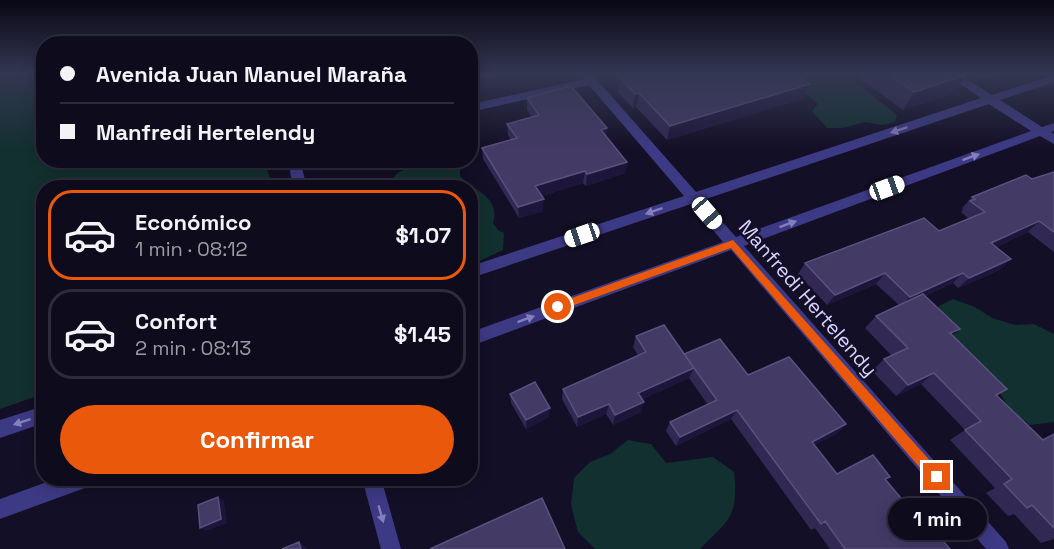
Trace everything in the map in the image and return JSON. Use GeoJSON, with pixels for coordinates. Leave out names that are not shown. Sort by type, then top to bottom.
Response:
{"type":"FeatureCollection","features":[{"type":"Feature","properties":{"kind":"street"},"geometry":{"type":"LineString","coordinates":[[478,106],[503,100]]}},
{"type":"Feature","properties":{"kind":"street","name":"Manfredi Hertelendy"},"geometry":{"type":"LineString","coordinates":[[608,100],[999,549]]}},
{"type":"Feature","properties":{"kind":"street"},"geometry":{"type":"LineString","coordinates":[[478,270],[988,100]]}},
{"type":"Feature","properties":{"kind":"street"},"geometry":{"type":"LineString","coordinates":[[991,100],[1047,129],[1054,140]]}},
{"type":"Feature","properties":{"kind":"street"},"geometry":{"type":"LineString","coordinates":[[478,336],[1047,129]]}},
{"type":"Feature","properties":{"kind":"street"},"geometry":{"type":"LineString","coordinates":[[0,429],[36,417]]}},
{"type":"Feature","properties":{"kind":"street"},"geometry":{"type":"LineString","coordinates":[[0,509],[64,486]]}},
{"type":"Feature","properties":{"kind":"street"},"geometry":{"type":"LineString","coordinates":[[373,486],[391,549]]}},
{"type":"Feature","properties":{"kind":"green space"},"geometry":{"type":"Polygon","coordinates":[[[0,100],[36,100],[36,168],[267,168],[270,180],[36,180],[36,396],[0,409],[0,100]]]}},
{"type":"Feature","properties":{"kind":"green space"},"geometry":{"type":"Polygon","coordinates":[[[813,100],[877,100],[897,115],[895,122],[882,125],[865,122],[843,128],[827,128],[812,111],[818,104],[813,100]]]}},
{"type":"Feature","properties":{"kind":"green space"},"geometry":{"type":"Polygon","coordinates":[[[462,168],[460,176],[464,180],[392,180],[403,170],[462,168]]]}},
{"type":"Feature","properties":{"kind":"green space"},"geometry":{"type":"Polygon","coordinates":[[[478,190],[490,200],[494,214],[493,223],[498,230],[504,233],[503,250],[478,262],[478,190]]]}},
{"type":"Feature","properties":{"kind":"green space"},"geometry":{"type":"Polygon","coordinates":[[[953,299],[975,307],[992,318],[1015,325],[1034,324],[1054,334],[1054,422],[1030,425],[1009,408],[984,367],[967,349],[949,336],[936,320],[939,306],[953,299]]]}},
{"type":"Feature","properties":{"kind":"green space"},"geometry":{"type":"Polygon","coordinates":[[[628,440],[651,444],[666,463],[713,457],[734,472],[735,499],[730,516],[700,549],[595,549],[578,532],[571,505],[574,478],[590,462],[610,454],[628,440]]]}},
{"type":"Feature","properties":{"kind":"building"},"geometry":{"type":"Polygon","coordinates":[[[528,100],[583,100],[607,128],[601,130],[627,162],[587,174],[585,171],[535,186],[544,199],[518,207],[482,148],[517,138],[507,124],[539,115],[528,100]]]}},
{"type":"Feature","properties":{"kind":"building"},"geometry":{"type":"Polygon","coordinates":[[[645,100],[758,100],[670,126],[645,100]]]}},
{"type":"Feature","properties":{"kind":"building"},"geometry":{"type":"Polygon","coordinates":[[[1054,172],[1054,232],[1039,221],[991,243],[1011,259],[969,278],[963,273],[910,297],[885,273],[835,295],[805,263],[924,218],[939,231],[985,212],[970,201],[975,199],[972,197],[1026,175],[1032,179],[1054,172]]]}},
{"type":"Feature","properties":{"kind":"building"},"geometry":{"type":"Polygon","coordinates":[[[923,294],[960,329],[950,333],[1007,389],[996,395],[1043,440],[1054,434],[1054,528],[1032,505],[1027,508],[1004,484],[1012,479],[965,430],[981,421],[934,373],[908,385],[884,359],[908,348],[876,316],[923,294]]]}},
{"type":"Feature","properties":{"kind":"building"},"geometry":{"type":"Polygon","coordinates":[[[664,325],[694,368],[638,393],[644,402],[615,415],[609,404],[578,417],[563,389],[646,352],[636,336],[664,325]]]}},
{"type":"Feature","properties":{"kind":"building"},"geometry":{"type":"Polygon","coordinates":[[[720,339],[748,375],[789,357],[846,424],[812,442],[837,474],[873,455],[890,477],[885,479],[930,533],[934,530],[950,549],[845,549],[825,521],[821,524],[737,410],[680,437],[670,422],[717,400],[684,354],[720,339]]]}},
{"type":"Feature","properties":{"kind":"building"},"geometry":{"type":"Polygon","coordinates":[[[535,382],[550,408],[526,420],[510,394],[535,382]]]}},
{"type":"Feature","properties":{"kind":"building"},"geometry":{"type":"Polygon","coordinates":[[[218,497],[221,519],[200,528],[198,505],[218,497]]]}},
{"type":"Feature","properties":{"kind":"building"},"geometry":{"type":"Polygon","coordinates":[[[542,498],[565,549],[430,549],[542,498]]]}},
{"type":"Feature","properties":{"kind":"building"},"geometry":{"type":"Polygon","coordinates":[[[299,542],[301,549],[282,549],[299,542]]]}},
{"type":"Feature","properties":{"kind":"route"},"geometry":{"type":"LineString","coordinates":[[558,307],[733,244],[937,477]]}}]}
